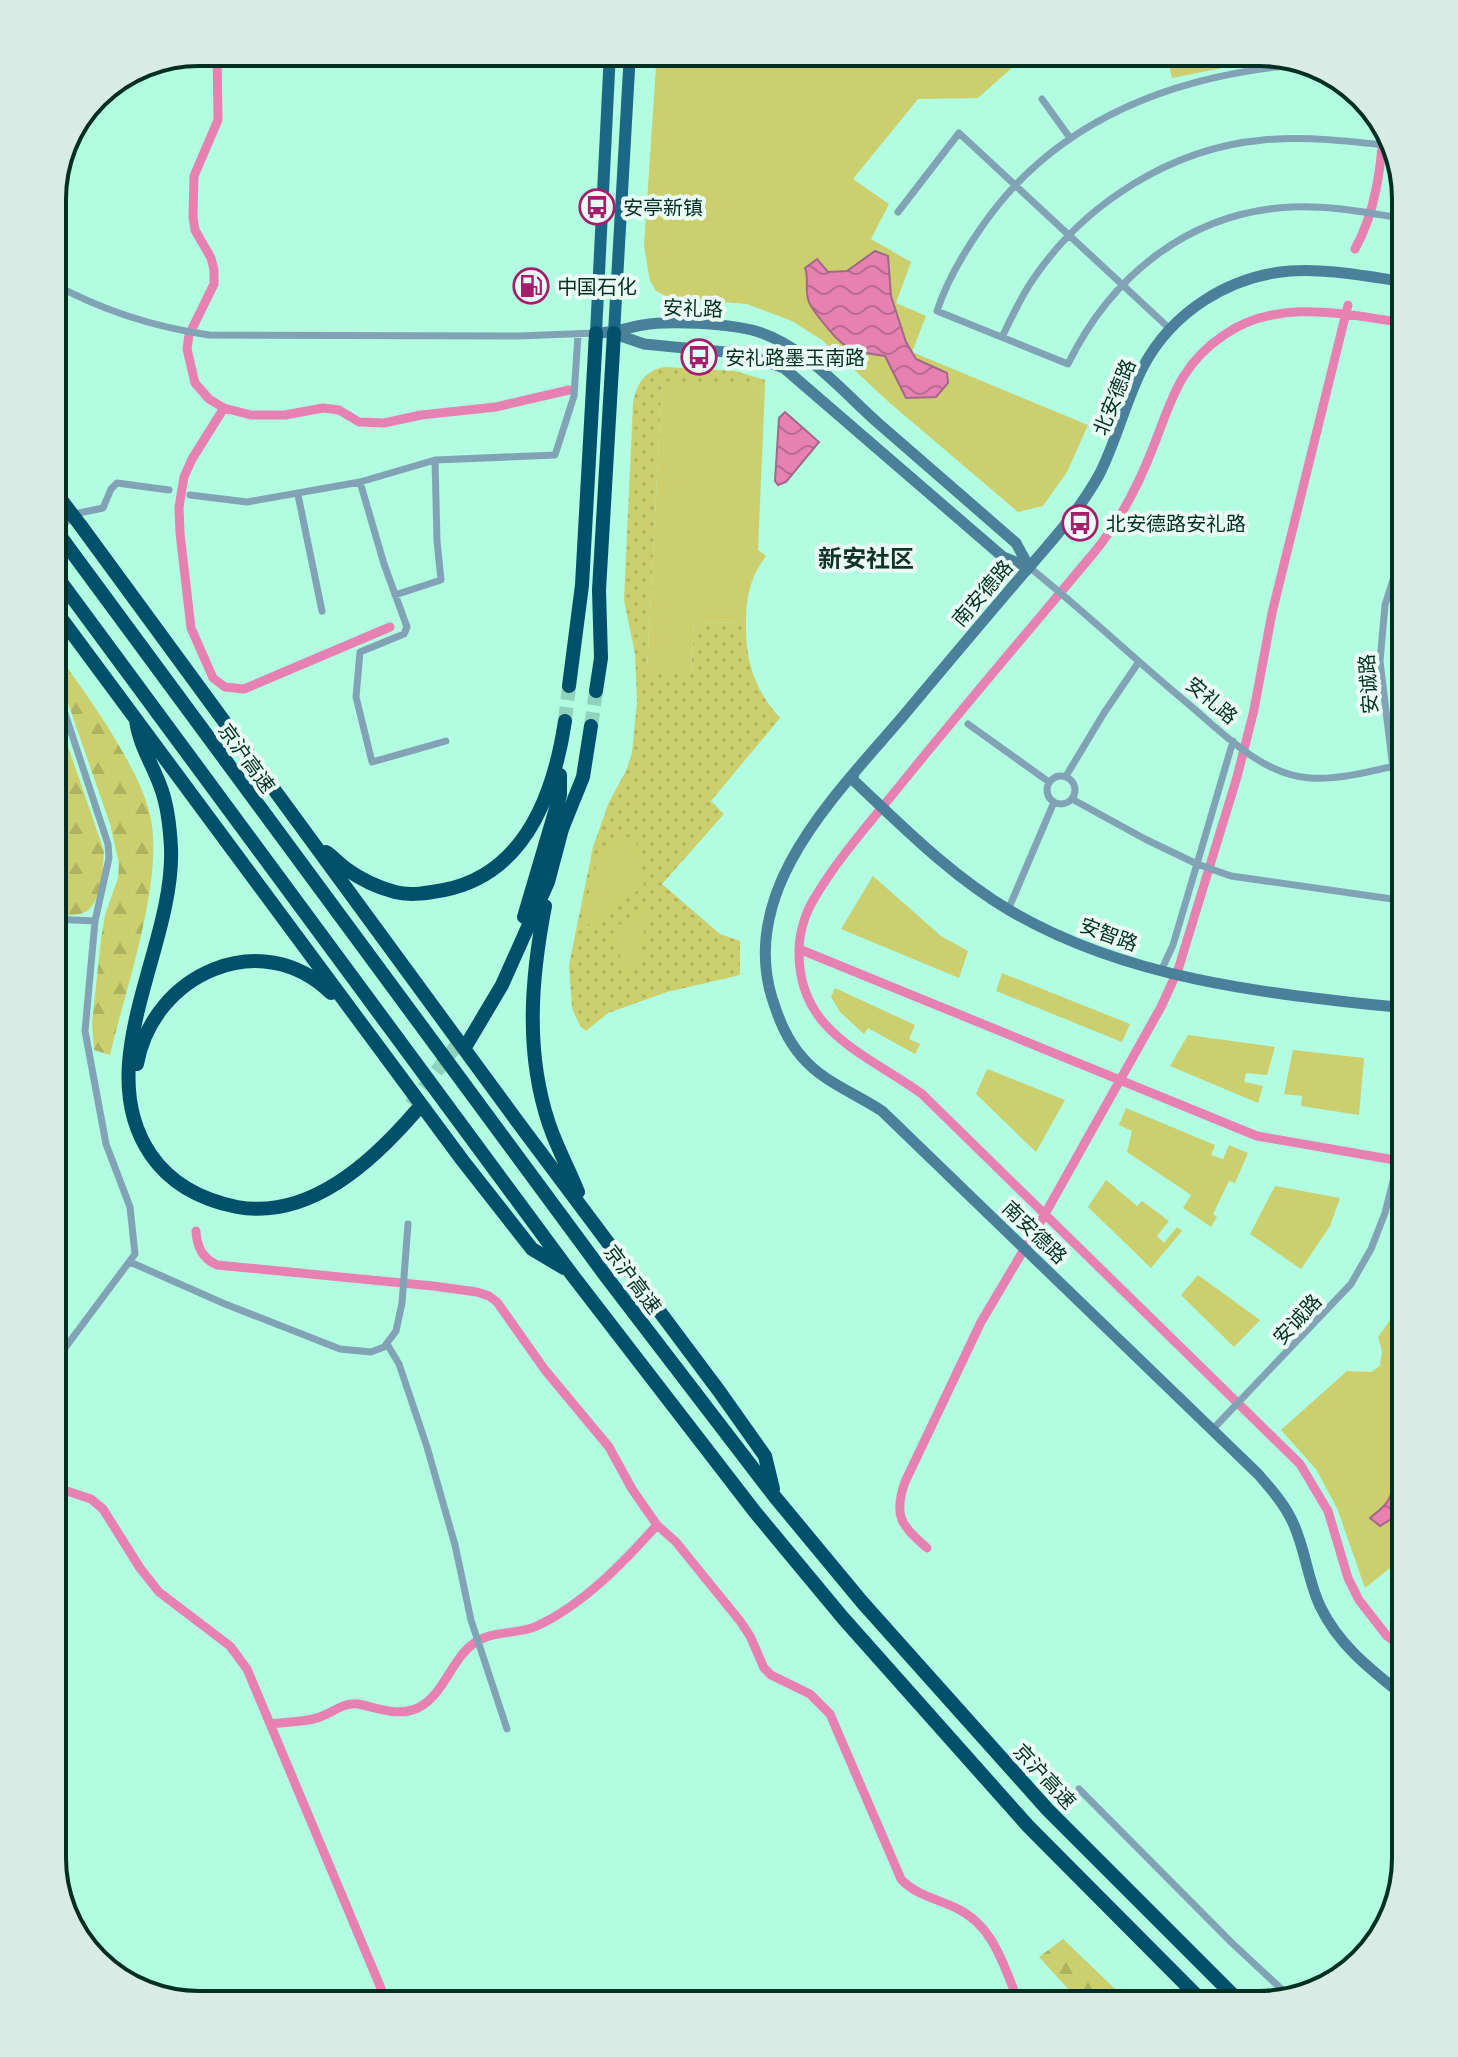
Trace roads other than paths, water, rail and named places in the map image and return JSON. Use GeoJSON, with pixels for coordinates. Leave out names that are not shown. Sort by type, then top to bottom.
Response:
{"type":"FeatureCollection","features":[{"type":"Feature","properties":{"kind":"highway"},"geometry":{"type":"LineString","coordinates":[[569,686],[582,585],[596,333]]}},
{"type":"Feature","properties":{"kind":"highway"},"geometry":{"type":"LineString","coordinates":[[596,691],[601,658],[599,590],[614,333]]}},
{"type":"Feature","properties":{"kind":"highway"},"geometry":{"type":"LineString","coordinates":[[66,506],[765,1456],[775,1497]]}},
{"type":"Feature","properties":{"kind":"highway","name":"京沪高速"},"geometry":{"type":"LineString","coordinates":[[66,548],[605,1275],[775,1497],[856,1594],[1047,1809],[1229,1991]]}},
{"type":"Feature","properties":{"kind":"highway"},"geometry":{"type":"LineString","coordinates":[[66,589],[570,1272],[810,1580],[1028,1826],[1192,1991]]}},
{"type":"Feature","properties":{"kind":"highway"},"geometry":{"type":"LineString","coordinates":[[66,625],[463,1161],[532,1249],[570,1272]]}},
{"type":"Feature","properties":{"kind":"highway"},"geometry":{"type":"LineString","coordinates":[[135,718],[138,739],[162,790],[169,821],[171,851],[158,940],[130,1049],[129,1107],[143,1144],[170,1177],[222,1200],[270,1201],[315,1188],[348,1168],[414,1108]]}},
{"type":"Feature","properties":{"kind":"highway"},"geometry":{"type":"LineString","coordinates":[[315,847],[354,875],[399,894],[423,894],[470,882],[508,855],[524,837],[550,792],[565,721]]}},
{"type":"Feature","properties":{"kind":"highway"},"geometry":{"type":"LineString","coordinates":[[584,1212],[548,1121],[533,1049],[533,974],[548,882],[562,829],[583,777],[591,726]]}},
{"type":"Feature","properties":{"kind":"highway"},"geometry":{"type":"LineString","coordinates":[[548,882],[502,985],[465,1041],[520,930],[560,795],[560,753]]}},
{"type":"Feature","properties":{"kind":"highway"},"geometry":{"type":"LineString","coordinates":[[184,1183],[161,1156],[142,1123],[137,1106],[139,1051],[154,1017],[177,990],[222,966],[257,962],[293,969],[318,982],[368,1033]]}},
{"type":"Feature","properties":{"kind":"main road"},"geometry":{"type":"LineString","coordinates":[[596,333],[609,66]]}},
{"type":"Feature","properties":{"kind":"main road"},"geometry":{"type":"LineString","coordinates":[[614,333],[629,66]]}},
{"type":"Feature","properties":{"kind":"street"},"geometry":{"type":"LineString","coordinates":[[1271,66],[1174,88],[1131,103],[1070,138],[1014,185],[971,242],[943,293],[937,311],[1068,364],[1094,316],[1122,284],[1181,238],[1237,216],[1267,209],[1294,207],[1392,217]]}},
{"type":"Feature","properties":{"kind":"street"},"geometry":{"type":"LineString","coordinates":[[1042,99],[1070,138]]}},
{"type":"Feature","properties":{"kind":"street"},"geometry":{"type":"LineString","coordinates":[[898,212],[959,133],[1170,329]]}},
{"type":"Feature","properties":{"kind":"street"},"geometry":{"type":"LineString","coordinates":[[1002,337],[1033,279],[1069,235],[1116,195],[1149,174],[1210,150],[1261,140],[1380,144]]}},
{"type":"Feature","properties":{"kind":"street","name":"北安德路"},"geometry":{"type":"LineString","coordinates":[[1029,567],[1072,516],[1097,478],[1145,364],[1170,329],[1185,315],[1211,296],[1248,279],[1271,274],[1319,272],[1392,280]]}},
{"type":"Feature","properties":{"kind":"street"},"geometry":{"type":"LineString","coordinates":[[66,290],[107,309],[199,333],[289,336],[614,333]]}},
{"type":"Feature","properties":{"kind":"street","name":"安礼路"},"geometry":{"type":"LineString","coordinates":[[614,333],[645,324],[727,326],[770,336],[788,346],[1016,543],[1029,567]]}},
{"type":"Feature","properties":{"kind":"street","name":"安礼路"},"geometry":{"type":"LineString","coordinates":[[614,333],[644,344],[746,354],[784,368],[1003,557],[1029,567],[1138,663],[1251,754],[1285,772],[1308,778],[1333,777],[1392,766]]}},
{"type":"Feature","properties":{"kind":"street"},"geometry":{"type":"LineString","coordinates":[[190,495],[235,503],[298,495],[360,482],[435,460],[555,455],[574,396],[578,335]]}},
{"type":"Feature","properties":{"kind":"street"},"geometry":{"type":"LineString","coordinates":[[395,595],[441,580],[435,460]]}},
{"type":"Feature","properties":{"kind":"street"},"geometry":{"type":"LineString","coordinates":[[360,482],[407,632],[366,648],[360,655],[356,697],[372,762],[446,741]]}},
{"type":"Feature","properties":{"kind":"street"},"geometry":{"type":"LineString","coordinates":[[66,527],[79,513],[103,508],[117,483],[169,490]]}},
{"type":"Feature","properties":{"kind":"street"},"geometry":{"type":"LineString","coordinates":[[298,495],[322,611]]}},
{"type":"Feature","properties":{"kind":"street","name":"南安德路"},"geometry":{"type":"LineString","coordinates":[[1029,567],[851,778],[804,839],[786,870],[772,906],[764,960],[778,1017],[803,1059],[831,1082],[882,1111],[1258,1474],[1286,1508],[1298,1536],[1314,1593],[1337,1635],[1358,1659],[1392,1687]]}},
{"type":"Feature","properties":{"kind":"street","name":"安诚路"},"geometry":{"type":"LineString","coordinates":[[1392,583],[1385,605],[1381,641],[1382,683],[1392,758]]}},
{"type":"Feature","properties":{"kind":"street"},"geometry":{"type":"LineString","coordinates":[[1066,776],[1138,663]]}},
{"type":"Feature","properties":{"kind":"street"},"geometry":{"type":"LineString","coordinates":[[66,716],[108,844],[109,858],[95,921],[86,1007],[86,1049],[106,1144],[130,1207],[135,1254],[66,1347]]}},
{"type":"Feature","properties":{"kind":"street"},"geometry":{"type":"LineString","coordinates":[[968,724],[1049,782]]}},
{"type":"Feature","properties":{"kind":"street"},"geometry":{"type":"LineString","coordinates":[[1164,972],[1201,865],[1237,744]]}},
{"type":"Feature","properties":{"kind":"street"},"geometry":{"type":"LineString","coordinates":[[1058,775],[1066,776],[1075,786],[1072,799],[1060,804],[1054,802],[1047,796],[1046,787],[1058,775]]}},
{"type":"Feature","properties":{"kind":"street","name":"安智路"},"geometry":{"type":"LineString","coordinates":[[851,778],[968,881],[1008,910],[1085,946],[1188,977],[1290,996],[1392,1007]]}},
{"type":"Feature","properties":{"kind":"street"},"geometry":{"type":"LineString","coordinates":[[1072,799],[1145,839],[1231,876],[1392,899]]}},
{"type":"Feature","properties":{"kind":"street"},"geometry":{"type":"LineString","coordinates":[[1008,910],[1054,802]]}},
{"type":"Feature","properties":{"kind":"street"},"geometry":{"type":"LineString","coordinates":[[66,920],[95,921]]}},
{"type":"Feature","properties":{"kind":"street","name":"安诚路"},"geometry":{"type":"LineString","coordinates":[[1213,1429],[1351,1284],[1378,1232],[1392,1183]]}},
{"type":"Feature","properties":{"kind":"street"},"geometry":{"type":"LineString","coordinates":[[130,1262],[225,1304],[340,1349],[371,1352],[387,1344],[396,1331],[408,1224]]}},
{"type":"Feature","properties":{"kind":"street"},"geometry":{"type":"LineString","coordinates":[[387,1344],[399,1364],[427,1447],[455,1545],[474,1629],[507,1729]]}},
{"type":"Feature","properties":{"kind":"street"},"geometry":{"type":"LineString","coordinates":[[1079,1789],[1281,1989]]}},
{"type":"Feature","properties":{"kind":"water"},"geometry":{"type":"Polygon","coordinates":[[[875,251],[888,256],[891,296],[906,342],[916,359],[947,373],[948,383],[936,397],[906,398],[885,356],[854,350],[842,343],[809,302],[805,268],[817,259],[828,272],[847,271],[875,251]]]}},
{"type":"Feature","properties":{"kind":"water"},"geometry":{"type":"Polygon","coordinates":[[[785,412],[819,442],[786,482],[778,485],[775,481],[779,418],[785,412]]]}},
{"type":"Feature","properties":{"kind":"water"},"geometry":{"type":"Polygon","coordinates":[[[1392,1493],[1392,1519],[1380,1526],[1370,1518],[1392,1493]]]}},
{"type":"Feature","properties":{"kind":"waterway"},"geometry":{"type":"LineString","coordinates":[[217,66],[218,120],[194,176],[193,217],[195,230],[211,258],[214,284],[189,335],[187,349],[195,383],[209,399],[224,408],[251,415],[285,415],[323,408],[339,410],[359,422],[384,423],[421,415],[496,407],[569,390]]}},
{"type":"Feature","properties":{"kind":"waterway"},"geometry":{"type":"LineString","coordinates":[[1355,249],[1368,219],[1382,148]]}},
{"type":"Feature","properties":{"kind":"waterway"},"geometry":{"type":"LineString","coordinates":[[927,1548],[902,1519],[900,1503],[905,1482],[981,1322],[1161,1007],[1178,970],[1237,777],[1254,710],[1272,613],[1348,305]]}},
{"type":"Feature","properties":{"kind":"waterway"},"geometry":{"type":"LineString","coordinates":[[1392,321],[1313,312],[1267,316],[1245,323],[1224,335],[1196,359],[1178,386],[1140,477],[1110,531],[835,867],[808,911],[801,931],[799,951],[802,979],[810,1002],[823,1022],[859,1053],[922,1094],[1300,1464],[1328,1511],[1348,1578],[1359,1600],[1392,1640]]}},
{"type":"Feature","properties":{"kind":"waterway"},"geometry":{"type":"LineString","coordinates":[[224,408],[192,459],[184,477],[179,507],[191,628],[213,678],[225,687],[244,689],[390,627]]}},
{"type":"Feature","properties":{"kind":"waterway"},"geometry":{"type":"LineString","coordinates":[[799,949],[1257,1136],[1392,1160]]}},
{"type":"Feature","properties":{"kind":"waterway"},"geometry":{"type":"LineString","coordinates":[[196,1231],[201,1251],[217,1265],[433,1286],[477,1292],[497,1302],[545,1370],[609,1447],[632,1489],[657,1525],[676,1542],[740,1621],[764,1668],[771,1675],[810,1694],[830,1714],[901,1879],[920,1893],[956,1908],[980,1926],[997,1949],[1014,1991]]}},
{"type":"Feature","properties":{"kind":"waterway"},"geometry":{"type":"LineString","coordinates":[[66,1491],[91,1499],[103,1509],[159,1592],[230,1646],[247,1669],[382,1991]]}},
{"type":"Feature","properties":{"kind":"waterway"},"geometry":{"type":"LineString","coordinates":[[271,1724],[313,1719],[352,1704],[395,1712],[418,1708],[434,1695],[473,1644],[487,1637],[537,1626],[554,1617],[587,1594],[657,1525]]}},
{"type":"Feature","properties":{"kind":"tunnel"},"geometry":{"type":"LineString","coordinates":[[565,721],[569,686]]}},
{"type":"Feature","properties":{"kind":"tunnel"},"geometry":{"type":"LineString","coordinates":[[591,726],[596,691]]}},
{"type":"Feature","properties":{"kind":"tunnel"},"geometry":{"type":"LineString","coordinates":[[411,1105],[462,1038]]}},
{"type":"Feature","properties":{"kind":"place","name":"安亭新镇"},"geometry":{"type":"Point","coordinates":[597,207]}},
{"type":"Feature","properties":{"kind":"place","name":"中国石化"},"geometry":{"type":"Point","coordinates":[531,286]}},
{"type":"Feature","properties":{"kind":"place","name":"安礼路墨玉南路"},"geometry":{"type":"Point","coordinates":[699,357]}},
{"type":"Feature","properties":{"kind":"place","name":"北安德路安礼路"},"geometry":{"type":"Point","coordinates":[1080,523]}},
{"type":"Feature","properties":{"kind":"district","name":"新安社区"},"geometry":{"type":"Point","coordinates":[866,558]}}]}
